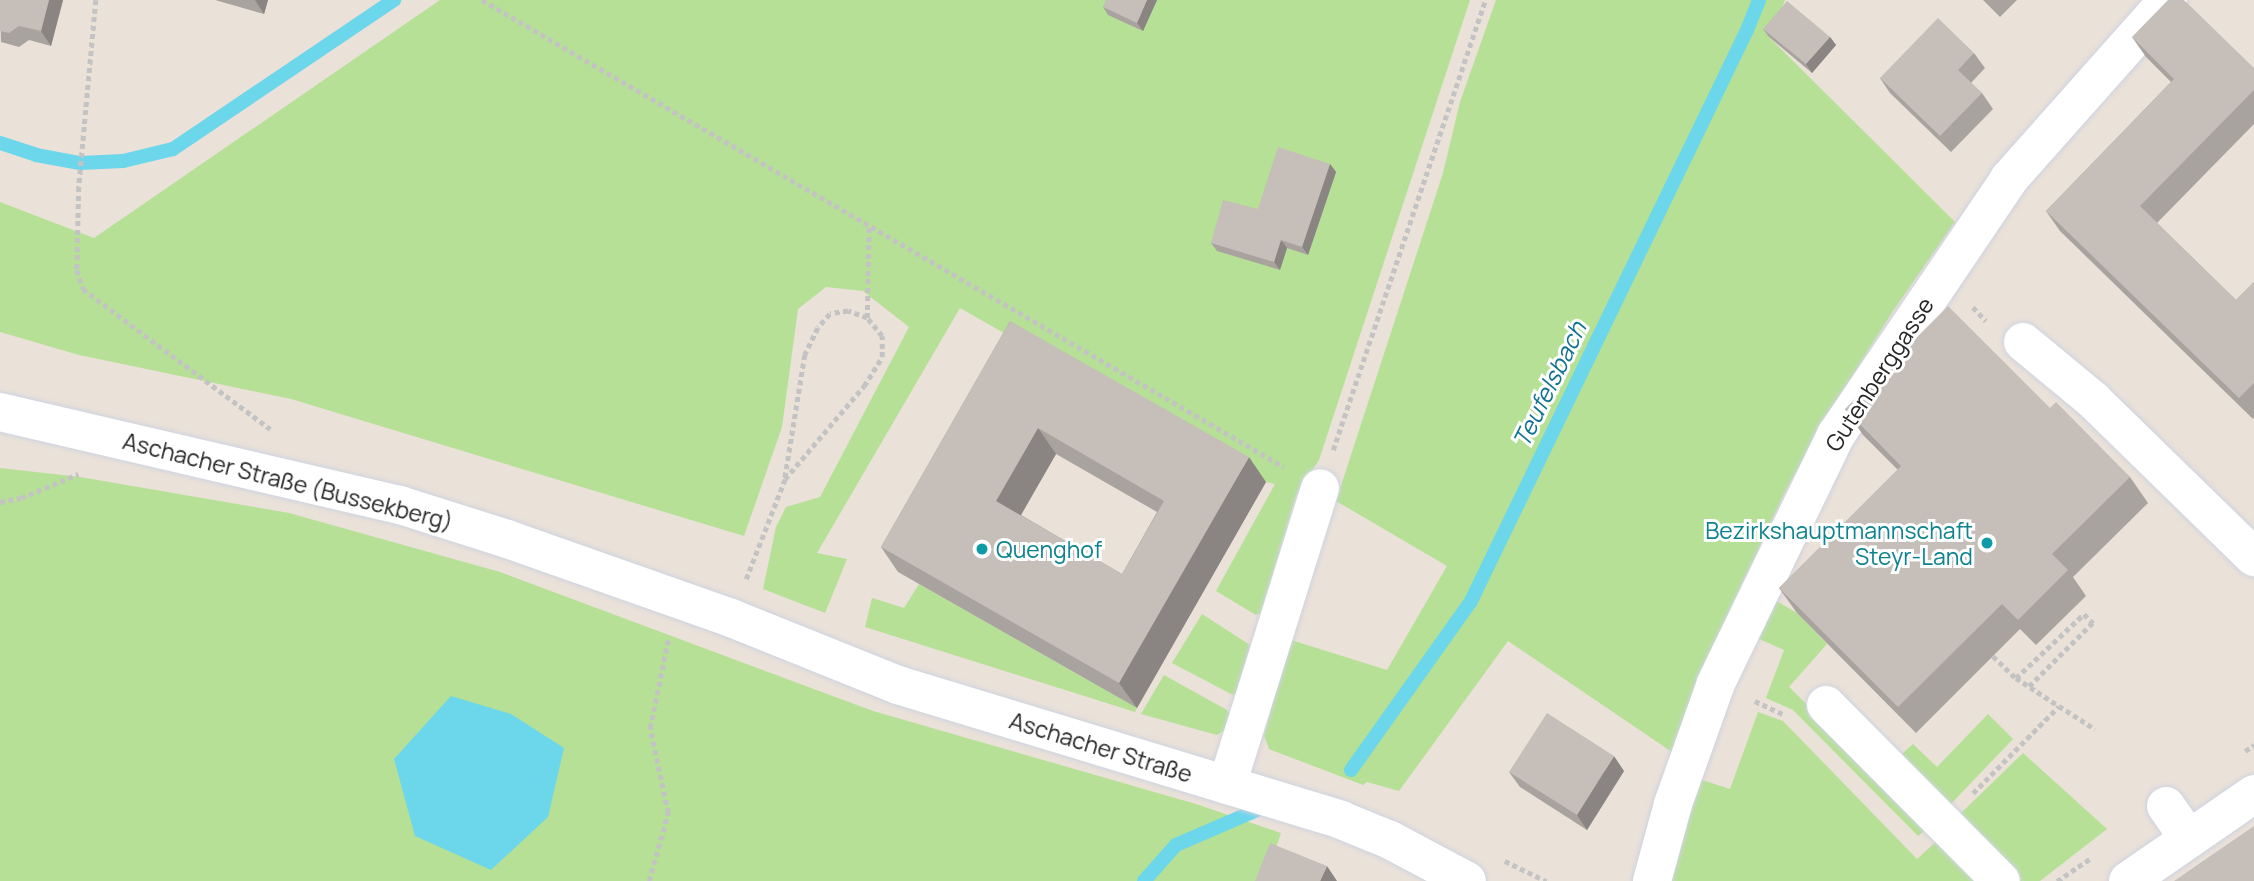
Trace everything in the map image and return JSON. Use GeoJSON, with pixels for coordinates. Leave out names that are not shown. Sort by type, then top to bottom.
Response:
{"type":"FeatureCollection","features":[{"type":"Feature","properties":{"kind":"street","name":"Gutenberggasse"},"geometry":{"type":"LineString","coordinates":[[1652,881],[1693,745],[1716,683],[1836,435],[2009,179],[2168,0]]}},
{"type":"Feature","properties":{"kind":"street"},"geometry":{"type":"LineString","coordinates":[[2023,342],[2093,400],[2254,557]]}},
{"type":"Feature","properties":{"kind":"street","name":"Aschacher Straße (Bussekberg)"},"geometry":{"type":"LineString","coordinates":[[0,412],[400,505],[731,618]]}},
{"type":"Feature","properties":{"kind":"street"},"geometry":{"type":"LineString","coordinates":[[1227,785],[1320,488]]}},
{"type":"Feature","properties":{"kind":"street","name":"Aschacher Straße"},"geometry":{"type":"LineString","coordinates":[[731,618],[898,685],[1341,820],[1443,875]]}},
{"type":"Feature","properties":{"kind":"street"},"geometry":{"type":"LineString","coordinates":[[1826,705],[2001,881]]}},
{"type":"Feature","properties":{"kind":"street"},"geometry":{"type":"LineString","coordinates":[[2128,881],[2254,794]]}},
{"type":"Feature","properties":{"kind":"street"},"geometry":{"type":"LineString","coordinates":[[2166,806],[2189,839]]}},
{"type":"Feature","properties":{"kind":"path"},"geometry":{"type":"LineString","coordinates":[[96,0],[79,187],[77,270],[83,289],[278,435]]}},
{"type":"Feature","properties":{"kind":"path"},"geometry":{"type":"LineString","coordinates":[[482,0],[1320,488],[1485,0]]}},
{"type":"Feature","properties":{"kind":"path"},"geometry":{"type":"LineString","coordinates":[[867,318],[869,225]]}},
{"type":"Feature","properties":{"kind":"path"},"geometry":{"type":"LineString","coordinates":[[1944,275],[1998,334],[2023,342]]}},
{"type":"Feature","properties":{"kind":"path"},"geometry":{"type":"LineString","coordinates":[[731,618],[785,480],[805,355],[818,328],[830,314],[848,311],[867,318],[882,335],[882,357],[864,386],[785,480]]}},
{"type":"Feature","properties":{"kind":"path"},"geometry":{"type":"LineString","coordinates":[[0,502],[21,498],[89,470],[99,435]]}},
{"type":"Feature","properties":{"kind":"path"},"geometry":{"type":"LineString","coordinates":[[649,881],[668,813],[650,728],[677,599]]}},
{"type":"Feature","properties":{"kind":"path"},"geometry":{"type":"LineString","coordinates":[[2015,678],[2084,614],[2093,623],[2029,687]]}},
{"type":"Feature","properties":{"kind":"path"},"geometry":{"type":"LineString","coordinates":[[1993,656],[2015,678],[2059,706]]}},
{"type":"Feature","properties":{"kind":"green space"},"geometry":{"type":"Polygon","coordinates":[[[440,0],[1470,0],[1319,460],[1297,493],[1261,613],[1256,615],[1216,591],[1275,484],[1266,482],[960,308],[817,553],[847,559],[825,613],[763,589],[776,527],[786,507],[820,497],[909,327],[863,291],[826,287],[798,309],[782,427],[744,536],[291,399],[79,355],[0,332],[0,202],[94,238],[440,0]]]}},
{"type":"Feature","properties":{"kind":"green space"},"geometry":{"type":"Polygon","coordinates":[[[1496,0],[1785,0],[1769,37],[1955,222],[1893,311],[1836,402],[1786,490],[1728,614],[1672,752],[1508,641],[1399,791],[1367,782],[1363,785],[1269,749],[1264,735],[1291,640],[1387,670],[1447,566],[1336,501],[1443,173],[1460,102],[1496,0]]]}},
{"type":"Feature","properties":{"kind":"green space"},"geometry":{"type":"Polygon","coordinates":[[[0,468],[80,477],[289,513],[500,572],[873,711],[1196,804],[1281,833],[1272,860],[1278,881],[0,881],[0,468]]]}},
{"type":"Feature","properties":{"kind":"green space"},"geometry":{"type":"Polygon","coordinates":[[[919,584],[1137,708],[1135,712],[865,627],[872,598],[904,608],[919,584]]]}},
{"type":"Feature","properties":{"kind":"green space"},"geometry":{"type":"Polygon","coordinates":[[[1768,596],[1797,613],[1827,644],[1789,687],[1931,826],[1918,836],[1793,710],[1766,698],[1784,650],[1755,637],[1768,596]]]}},
{"type":"Feature","properties":{"kind":"green space"},"geometry":{"type":"Polygon","coordinates":[[[1202,614],[1250,645],[1237,693],[1233,695],[1172,663],[1202,614]]]}},
{"type":"Feature","properties":{"kind":"green space"},"geometry":{"type":"Polygon","coordinates":[[[1164,675],[1227,710],[1230,715],[1225,730],[1217,735],[1141,714],[1164,675]]]}},
{"type":"Feature","properties":{"kind":"green space"},"geometry":{"type":"Polygon","coordinates":[[[1758,712],[1783,721],[1917,859],[1940,838],[1981,881],[1669,881],[1699,779],[1730,789],[1758,712]]]}},
{"type":"Feature","properties":{"kind":"green space"},"geometry":{"type":"Polygon","coordinates":[[[1988,714],[2013,739],[1946,809],[1895,760],[1913,744],[1937,767],[1988,714]]]}},
{"type":"Feature","properties":{"kind":"green space"},"geometry":{"type":"Polygon","coordinates":[[[2023,753],[2107,829],[2040,881],[2016,881],[1955,819],[2023,753]]]}},
{"type":"Feature","properties":{"kind":"water"},"geometry":{"type":"Polygon","coordinates":[[[451,696],[511,714],[564,748],[548,817],[491,870],[415,836],[394,759],[451,696]]]}},
{"type":"Feature","properties":{"kind":"building"},"geometry":{"type":"Polygon","coordinates":[[[0,0],[49,0],[41,31],[19,26],[9,33],[0,31],[0,0]]]}},
{"type":"Feature","properties":{"kind":"building"},"geometry":{"type":"Polygon","coordinates":[[[1106,0],[1147,0],[1137,23],[1103,7],[1106,0]]]}},
{"type":"Feature","properties":{"kind":"building"},"geometry":{"type":"Polygon","coordinates":[[[2168,0],[2184,0],[2254,68],[2254,90],[2140,206],[2236,300],[2254,282],[2254,383],[2239,398],[2046,211],[2174,79],[2132,37],[2168,0]]]}},
{"type":"Feature","properties":{"kind":"building"},"geometry":{"type":"Polygon","coordinates":[[[1787,1],[1830,37],[1806,64],[1763,29],[1787,1]]]}},
{"type":"Feature","properties":{"kind":"building"},"geometry":{"type":"Polygon","coordinates":[[[1938,18],[1974,53],[1958,70],[1982,93],[1940,136],[1880,78],[1938,18]]]}},
{"type":"Feature","properties":{"kind":"building"},"geometry":{"type":"Polygon","coordinates":[[[1278,147],[1330,164],[1302,247],[1281,240],[1274,262],[1211,243],[1223,200],[1258,209],[1278,147]]]}},
{"type":"Feature","properties":{"kind":"building","name":"Bezirkshauptmannschaft Steyr-Land"},"geometry":{"type":"Polygon","coordinates":[[[1948,306],[2050,408],[2056,402],[2130,477],[2052,554],[2068,570],[2018,620],[2002,604],[1898,707],[1779,588],[1901,466],[1845,409],[1948,306]]]}},
{"type":"Feature","properties":{"kind":"building","name":"Quenghof"},"geometry":{"type":"Polygon","coordinates":[[[1010,321],[1249,457],[1119,683],[881,547],[1010,321]],[[1038,428],[996,501],[1122,574],[1164,501],[1038,428]]]}},
{"type":"Feature","properties":{"kind":"building"},"geometry":{"type":"Polygon","coordinates":[[[1547,713],[1614,756],[1577,815],[1509,772],[1547,713]]]}},
{"type":"Feature","properties":{"kind":"building"},"geometry":{"type":"Polygon","coordinates":[[[2254,826],[2254,881],[2174,881],[2254,826]]]}},
{"type":"Feature","properties":{"kind":"building"},"geometry":{"type":"Polygon","coordinates":[[[1270,843],[1327,866],[1320,881],[1255,881],[1270,843]]]}},
{"type":"Feature","properties":{"kind":"waterway"},"geometry":{"type":"LineString","coordinates":[[0,143],[36,155],[80,163],[123,161],[173,149],[394,0]]}},
{"type":"Feature","properties":{"kind":"waterway","name":"Teufelsbach"},"geometry":{"type":"LineString","coordinates":[[1351,770],[1471,601],[1747,30],[1759,0]]}},
{"type":"Feature","properties":{"kind":"waterway","name":"Teufelsbach"},"geometry":{"type":"LineString","coordinates":[[1144,881],[1176,845],[1257,810]]}},
{"type":"Feature","properties":{"kind":"place","name":"Bezirkshauptmannschaft Steyr-Land"},"geometry":{"type":"Point","coordinates":[1987,543]}},
{"type":"Feature","properties":{"kind":"place","name":"Quenghof"},"geometry":{"type":"Point","coordinates":[982,549]}}]}
